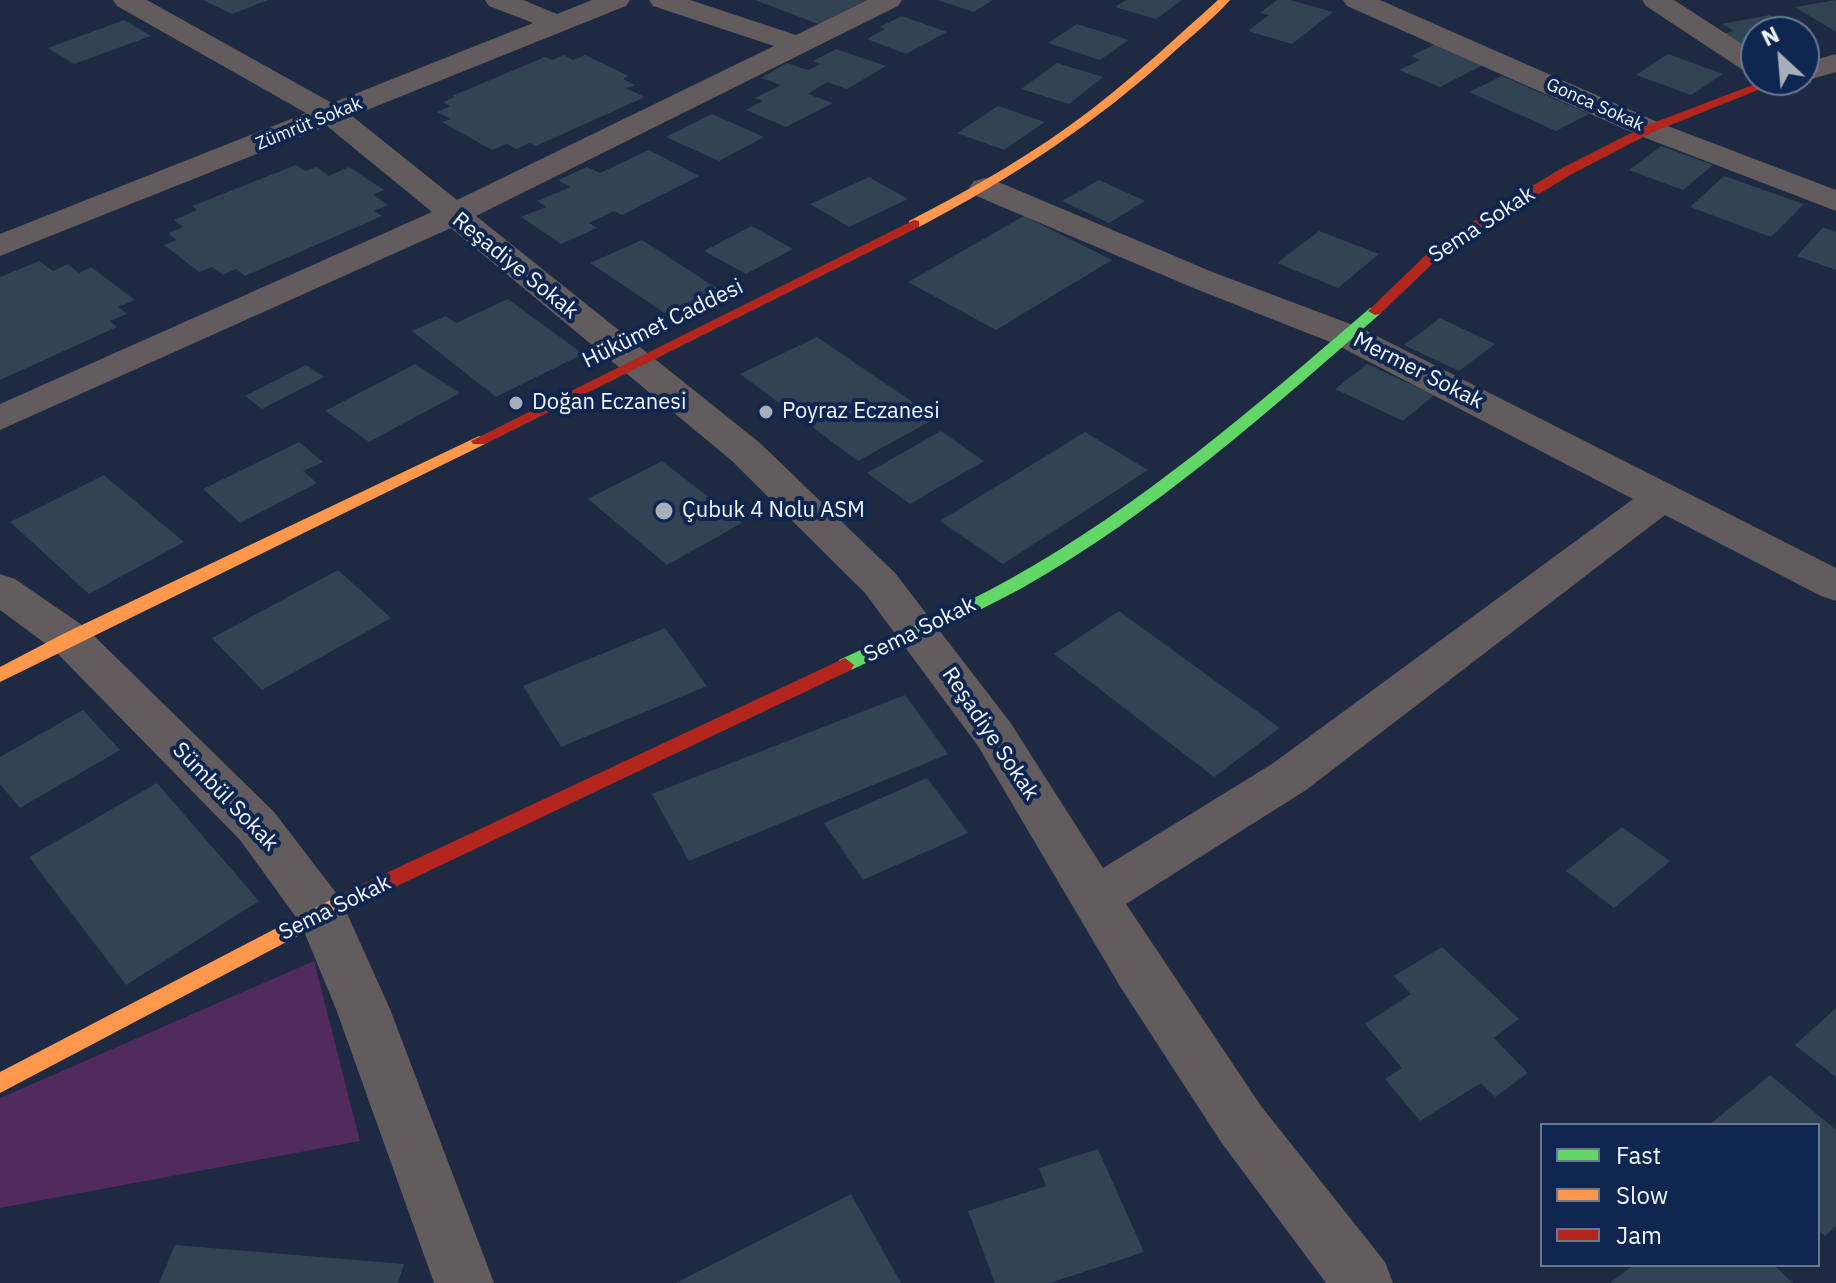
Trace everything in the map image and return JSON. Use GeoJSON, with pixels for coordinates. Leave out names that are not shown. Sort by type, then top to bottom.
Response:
{"type":"FeatureCollection","features":[{"type":"Feature","properties":{"kind":"street","name":"Reşadiye Sokak"},"geometry":{"type":"LineString","coordinates":[[127,0],[332,115],[746,452],[795,495],[880,583],[994,734],[1140,972],[1241,1124],[1363,1283]]}},
{"type":"Feature","properties":{"kind":"street"},"geometry":{"type":"LineString","coordinates":[[499,0],[558,24]]}},
{"type":"Feature","properties":{"kind":"street","name":"Zümrüt Sokak"},"geometry":{"type":"LineString","coordinates":[[0,246],[616,0]]}},
{"type":"Feature","properties":{"kind":"street"},"geometry":{"type":"LineString","coordinates":[[663,0],[800,45]]}},
{"type":"Feature","properties":{"kind":"street"},"geometry":{"type":"LineString","coordinates":[[0,418],[453,215],[888,0]]}},
{"type":"Feature","properties":{"kind":"street","name":"Hükümet Caddesi"},"geometry":{"type":"LineString","coordinates":[[0,675],[69,638],[636,365],[985,188],[1077,127],[1135,81],[1224,0]]}},
{"type":"Feature","properties":{"kind":"street","name":"Gonca Sokak"},"geometry":{"type":"LineString","coordinates":[[1357,0],[1649,129],[1836,201]]}},
{"type":"Feature","properties":{"kind":"street"},"geometry":{"type":"LineString","coordinates":[[1656,0],[1740,55]]}},
{"type":"Feature","properties":{"kind":"street","name":"Sema Sokak"},"geometry":{"type":"LineString","coordinates":[[0,1083],[322,913],[1015,584],[1093,535],[1238,430],[1348,336],[1444,245],[1567,171],[1649,129],[1740,94]]}},
{"type":"Feature","properties":{"kind":"street","name":"Mermer Sokak"},"geometry":{"type":"LineString","coordinates":[[985,188],[1203,280],[1348,336],[1836,586]]}},
{"type":"Feature","properties":{"kind":"street"},"geometry":{"type":"LineString","coordinates":[[1095,898],[1289,777],[1663,496]]}},
{"type":"Feature","properties":{"kind":"street","name":"Sümbül Sokak"},"geometry":{"type":"LineString","coordinates":[[0,589],[69,638],[257,826],[322,913],[363,1009],[464,1283]]}},
{"type":"Feature","properties":{"kind":"shaded area"},"geometry":{"type":"Polygon","coordinates":[[[314,961],[360,1141],[0,1208],[0,1098],[314,961]]]}},
{"type":"Feature","properties":{"kind":"building"},"geometry":{"type":"Polygon","coordinates":[[[203,0],[268,0],[232,14],[203,0]]]}},
{"type":"Feature","properties":{"kind":"building"},"geometry":{"type":"Polygon","coordinates":[[[755,0],[866,0],[818,24],[755,0]]]}},
{"type":"Feature","properties":{"kind":"building"},"geometry":{"type":"Polygon","coordinates":[[[937,0],[993,0],[974,12],[937,0]]]}},
{"type":"Feature","properties":{"kind":"building"},"geometry":{"type":"Polygon","coordinates":[[[1126,0],[1182,0],[1156,19],[1115,7],[1126,0]]]}},
{"type":"Feature","properties":{"kind":"building"},"geometry":{"type":"Polygon","coordinates":[[[1277,0],[1290,0],[1333,12],[1292,44],[1248,31],[1269,15],[1260,13],[1277,0]]]}},
{"type":"Feature","properties":{"kind":"building"},"geometry":{"type":"Polygon","coordinates":[[[1836,0],[1836,32],[1820,22],[1820,16],[1810,16],[1795,7],[1836,0]]]}},
{"type":"Feature","properties":{"kind":"building"},"geometry":{"type":"Polygon","coordinates":[[[902,16],[947,32],[906,54],[867,39],[885,29],[879,27],[902,16]]]}},
{"type":"Feature","properties":{"kind":"building"},"geometry":{"type":"Polygon","coordinates":[[[124,20],[151,36],[74,64],[48,48],[124,20]]]}},
{"type":"Feature","properties":{"kind":"building"},"geometry":{"type":"Polygon","coordinates":[[[1740,21],[1740,45],[1722,34],[1734,31],[1722,24],[1740,21]]]}},
{"type":"Feature","properties":{"kind":"building"},"geometry":{"type":"Polygon","coordinates":[[[1077,24],[1129,40],[1100,60],[1048,43],[1077,24]]]}},
{"type":"Feature","properties":{"kind":"building"},"geometry":{"type":"Polygon","coordinates":[[[1435,44],[1485,64],[1440,87],[1399,70],[1420,60],[1411,56],[1435,44]]]}},
{"type":"Feature","properties":{"kind":"building"},"geometry":{"type":"Polygon","coordinates":[[[836,49],[886,66],[847,89],[827,82],[808,94],[833,103],[786,127],[746,110],[762,101],[755,98],[781,85],[761,78],[787,63],[808,70],[821,64],[813,61],[836,49]]]}},
{"type":"Feature","properties":{"kind":"building"},"geometry":{"type":"Polygon","coordinates":[[[1668,54],[1723,74],[1691,95],[1636,75],[1668,54]]]}},
{"type":"Feature","properties":{"kind":"building"},"geometry":{"type":"Polygon","coordinates":[[[564,55],[573,60],[585,55],[629,76],[623,79],[635,85],[626,88],[645,97],[536,146],[530,143],[516,149],[507,144],[492,150],[442,122],[451,119],[437,112],[450,106],[443,102],[455,97],[452,96],[545,57],[552,60],[564,55]]]}},
{"type":"Feature","properties":{"kind":"building"},"geometry":{"type":"Polygon","coordinates":[[[1057,63],[1103,77],[1069,104],[1021,89],[1057,63]]]}},
{"type":"Feature","properties":{"kind":"building"},"geometry":{"type":"Polygon","coordinates":[[[1502,76],[1589,114],[1556,131],[1469,92],[1502,76]]]}},
{"type":"Feature","properties":{"kind":"building"},"geometry":{"type":"Polygon","coordinates":[[[998,106],[1045,122],[1004,150],[957,133],[998,106]]]}},
{"type":"Feature","properties":{"kind":"building"},"geometry":{"type":"Polygon","coordinates":[[[712,114],[764,137],[719,161],[666,137],[712,114]]]}},
{"type":"Feature","properties":{"kind":"building"},"geometry":{"type":"Polygon","coordinates":[[[1661,146],[1713,165],[1683,190],[1629,170],[1661,146]]]}},
{"type":"Feature","properties":{"kind":"building"},"geometry":{"type":"Polygon","coordinates":[[[649,150],[699,176],[622,215],[614,211],[589,223],[597,228],[561,244],[521,217],[546,207],[537,201],[570,187],[558,180],[587,167],[600,173],[649,150]]]}},
{"type":"Feature","properties":{"kind":"building"},"geometry":{"type":"Polygon","coordinates":[[[296,165],[306,171],[317,167],[329,176],[349,167],[384,190],[373,195],[388,205],[374,211],[382,216],[245,276],[236,269],[223,275],[212,267],[199,272],[164,245],[177,240],[168,233],[183,227],[174,220],[197,210],[192,206],[296,165]]]}},
{"type":"Feature","properties":{"kind":"building"},"geometry":{"type":"Polygon","coordinates":[[[1724,176],[1804,204],[1771,237],[1690,207],[1724,176]]]}},
{"type":"Feature","properties":{"kind":"building"},"geometry":{"type":"Polygon","coordinates":[[[869,177],[908,199],[849,227],[810,204],[869,177]]]}},
{"type":"Feature","properties":{"kind":"building"},"geometry":{"type":"Polygon","coordinates":[[[1099,180],[1145,201],[1109,223],[1062,201],[1099,180]]]}},
{"type":"Feature","properties":{"kind":"building"},"geometry":{"type":"Polygon","coordinates":[[[1024,216],[1112,260],[996,330],[908,282],[1024,216]]]}},
{"type":"Feature","properties":{"kind":"building"},"geometry":{"type":"Polygon","coordinates":[[[752,226],[793,249],[746,274],[704,251],[752,226]]]}},
{"type":"Feature","properties":{"kind":"building"},"geometry":{"type":"Polygon","coordinates":[[[1823,227],[1836,232],[1836,270],[1797,256],[1823,227]]]}},
{"type":"Feature","properties":{"kind":"building"},"geometry":{"type":"Polygon","coordinates":[[[1319,231],[1379,254],[1338,288],[1277,263],[1319,231]]]}},
{"type":"Feature","properties":{"kind":"building"},"geometry":{"type":"Polygon","coordinates":[[[642,240],[721,291],[669,316],[590,263],[642,240]]]}},
{"type":"Feature","properties":{"kind":"building"},"geometry":{"type":"Polygon","coordinates":[[[39,261],[53,271],[68,264],[79,273],[91,267],[135,300],[118,307],[127,314],[110,321],[117,327],[0,380],[0,277],[39,261]]]}},
{"type":"Feature","properties":{"kind":"building"},"geometry":{"type":"Polygon","coordinates":[[[508,299],[583,354],[496,397],[412,331],[446,316],[456,323],[508,299]]]}},
{"type":"Feature","properties":{"kind":"building"},"geometry":{"type":"Polygon","coordinates":[[[1440,318],[1495,344],[1459,371],[1404,345],[1440,318]]]}},
{"type":"Feature","properties":{"kind":"building"},"geometry":{"type":"Polygon","coordinates":[[[817,337],[936,418],[858,461],[740,374],[817,337]]]}},
{"type":"Feature","properties":{"kind":"building"},"geometry":{"type":"Polygon","coordinates":[[[415,364],[460,393],[369,442],[325,411],[415,364]]]}},
{"type":"Feature","properties":{"kind":"building"},"geometry":{"type":"Polygon","coordinates":[[[1367,364],[1434,395],[1403,421],[1335,389],[1367,364]]]}},
{"type":"Feature","properties":{"kind":"building"},"geometry":{"type":"Polygon","coordinates":[[[306,365],[324,377],[262,409],[245,396],[306,365]]]}},
{"type":"Feature","properties":{"kind":"building"},"geometry":{"type":"Polygon","coordinates":[[[941,431],[984,461],[910,504],[867,473],[941,431]]]}},
{"type":"Feature","properties":{"kind":"building"},"geometry":{"type":"Polygon","coordinates":[[[1085,432],[1148,470],[1003,564],[940,521],[1085,432]]]}},
{"type":"Feature","properties":{"kind":"building"},"geometry":{"type":"Polygon","coordinates":[[[299,442],[323,462],[303,471],[317,483],[240,523],[203,489],[299,442]]]}},
{"type":"Feature","properties":{"kind":"building","name":"Çubuk 4 Nolu ASM"},"geometry":{"type":"Polygon","coordinates":[[[662,461],[742,523],[667,565],[588,499],[662,461]]]}},
{"type":"Feature","properties":{"kind":"building"},"geometry":{"type":"Polygon","coordinates":[[[104,475],[184,542],[89,594],[10,522],[104,475]]]}},
{"type":"Feature","properties":{"kind":"building"},"geometry":{"type":"Polygon","coordinates":[[[338,570],[391,618],[262,690],[212,638],[338,570]]]}},
{"type":"Feature","properties":{"kind":"building"},"geometry":{"type":"Polygon","coordinates":[[[1119,611],[1280,728],[1214,777],[1054,654],[1119,611]]]}},
{"type":"Feature","properties":{"kind":"building"},"geometry":{"type":"Polygon","coordinates":[[[665,628],[707,686],[561,747],[523,686],[665,628]]]}},
{"type":"Feature","properties":{"kind":"building"},"geometry":{"type":"Polygon","coordinates":[[[905,695],[948,754],[689,861],[652,794],[905,695]]]}},
{"type":"Feature","properties":{"kind":"building"},"geometry":{"type":"Polygon","coordinates":[[[83,710],[120,750],[20,808],[0,784],[0,757],[83,710]]]}},
{"type":"Feature","properties":{"kind":"building"},"geometry":{"type":"Polygon","coordinates":[[[927,778],[968,833],[863,880],[824,823],[927,778]]]}},
{"type":"Feature","properties":{"kind":"building"},"geometry":{"type":"Polygon","coordinates":[[[157,783],[259,901],[126,985],[29,857],[157,783]]]}},
{"type":"Feature","properties":{"kind":"building"},"geometry":{"type":"Polygon","coordinates":[[[1622,827],[1670,861],[1614,908],[1566,871],[1622,827]]]}},
{"type":"Feature","properties":{"kind":"building"},"geometry":{"type":"Polygon","coordinates":[[[1442,947],[1519,1019],[1494,1038],[1528,1073],[1495,1097],[1481,1083],[1420,1121],[1385,1079],[1402,1068],[1365,1024],[1411,994],[1394,976],[1442,947]]]}},
{"type":"Feature","properties":{"kind":"building"},"geometry":{"type":"Polygon","coordinates":[[[1836,1008],[1836,1077],[1795,1045],[1836,1008]]]}},
{"type":"Feature","properties":{"kind":"building"},"geometry":{"type":"Polygon","coordinates":[[[1770,1075],[1836,1130],[1836,1226],[1825,1236],[1820,1232],[1820,1123],[1711,1123],[1770,1075]]]}},
{"type":"Feature","properties":{"kind":"building"},"geometry":{"type":"Polygon","coordinates":[[[1098,1149],[1144,1252],[1050,1283],[995,1283],[968,1211],[1046,1186],[1039,1168],[1098,1149]]]}},
{"type":"Feature","properties":{"kind":"building"},"geometry":{"type":"Polygon","coordinates":[[[851,1194],[901,1283],[676,1283],[851,1194]]]}},
{"type":"Feature","properties":{"kind":"building"},"geometry":{"type":"Polygon","coordinates":[[[175,1245],[404,1264],[398,1283],[159,1283],[175,1245]]]}},
{"type":"Feature","properties":{"kind":"building"},"geometry":{"type":"Polygon","coordinates":[[[1631,1267],[1776,1267],[1793,1283],[1610,1283],[1631,1267]]]}},
{"type":"Feature","properties":{"kind":"traffic: fast"},"geometry":{"type":"LineString","coordinates":[[845,665],[1015,584],[1093,535],[1238,430],[1375,311]]}},
{"type":"Feature","properties":{"kind":"traffic: slow"},"geometry":{"type":"LineString","coordinates":[[914,224],[997,178],[1076,127],[1133,82],[1224,0]]}},
{"type":"Feature","properties":{"kind":"traffic: slow"},"geometry":{"type":"LineString","coordinates":[[0,675],[69,638],[479,441]]}},
{"type":"Feature","properties":{"kind":"traffic: slow"},"geometry":{"type":"LineString","coordinates":[[0,1083],[342,903]]}},
{"type":"Feature","properties":{"kind":"traffic: jam"},"geometry":{"type":"LineString","coordinates":[[1375,311],[1444,245],[1567,171],[1649,129],[1740,94]]}},
{"type":"Feature","properties":{"kind":"traffic: jam"},"geometry":{"type":"LineString","coordinates":[[479,441],[914,224]]}},
{"type":"Feature","properties":{"kind":"traffic: jam"},"geometry":{"type":"LineString","coordinates":[[342,903],[845,665]]}},
{"type":"Feature","properties":{"kind":"place","name":"Doğan Eczanesi"},"geometry":{"type":"Point","coordinates":[516,403]}},
{"type":"Feature","properties":{"kind":"place","name":"Poyraz Eczanesi"},"geometry":{"type":"Point","coordinates":[766,412]}},
{"type":"Feature","properties":{"kind":"place","name":"Çubuk 4 Nolu ASM"},"geometry":{"type":"Point","coordinates":[664,511]}}]}
